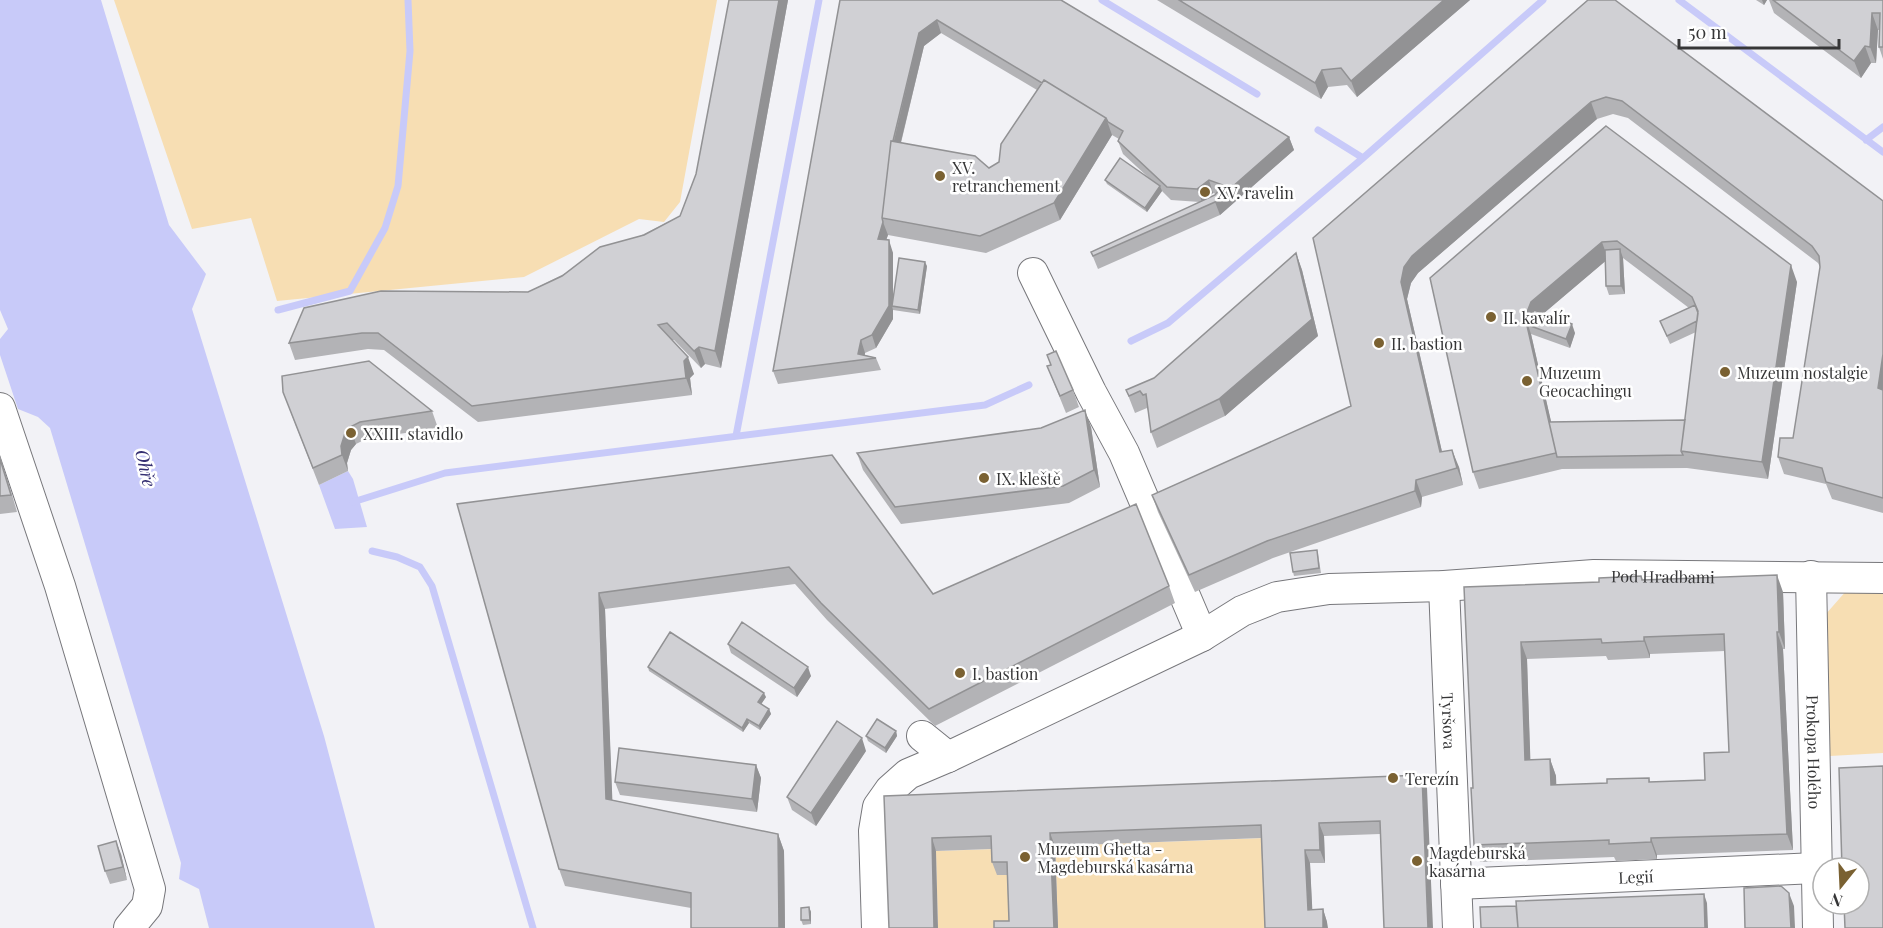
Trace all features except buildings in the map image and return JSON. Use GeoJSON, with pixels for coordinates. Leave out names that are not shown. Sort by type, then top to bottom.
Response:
{"type":"FeatureCollection","features":[{"type":"Feature","properties":{"kind":"street"},"geometry":{"type":"LineString","coordinates":[[1033,273],[1124,453],[1202,636]]}},
{"type":"Feature","properties":{"kind":"street"},"geometry":{"type":"LineString","coordinates":[[0,408],[60,586],[150,889],[146,921]]}},
{"type":"Feature","properties":{"kind":"street","name":"Pod Hradbami"},"geometry":{"type":"LineString","coordinates":[[877,928],[874,831],[878,807],[890,790],[908,774],[1202,636],[1242,611],[1277,597],[1329,589],[1444,586],[1594,575],[1883,578]]}},
{"type":"Feature","properties":{"kind":"street","name":"Prokopa Holého"},"geometry":{"type":"LineString","coordinates":[[1811,576],[1816,856]]}},
{"type":"Feature","properties":{"kind":"street","name":"Tyršova"},"geometry":{"type":"LineString","coordinates":[[1444,586],[1458,928]]}},
{"type":"Feature","properties":{"kind":"street"},"geometry":{"type":"LineString","coordinates":[[922,736],[948,757]]}},
{"type":"Feature","properties":{"kind":"street","name":"Legií"},"geometry":{"type":"LineString","coordinates":[[1456,884],[1811,868]]}},
{"type":"Feature","properties":{"kind":"shaded area"},"geometry":{"type":"Polygon","coordinates":[[[114,0],[717,0],[680,202],[664,222],[639,219],[524,277],[277,301],[251,218],[192,229],[114,0]]]}},
{"type":"Feature","properties":{"kind":"shaded area"},"geometry":{"type":"Polygon","coordinates":[[[1847,590],[1883,591],[1883,753],[1830,756],[1825,615],[1847,590]]]}},
{"type":"Feature","properties":{"kind":"shaded area"},"geometry":{"type":"Polygon","coordinates":[[[1265,838],[1269,928],[1058,928],[1055,846],[1265,838]]]}},
{"type":"Feature","properties":{"kind":"shaded area"},"geometry":{"type":"Polygon","coordinates":[[[996,849],[1011,875],[1013,928],[938,928],[936,851],[996,849]]]}},
{"type":"Feature","properties":{"kind":"water","name":"Ohře"},"geometry":{"type":"Polygon","coordinates":[[[0,0],[101,0],[169,225],[206,274],[192,309],[324,736],[375,928],[209,928],[199,889],[179,879],[181,863],[50,428],[38,417],[18,409],[0,355],[0,339],[8,329],[0,310],[0,0]]]}},
{"type":"Feature","properties":{"kind":"water"},"geometry":{"type":"Polygon","coordinates":[[[348,471],[353,479],[367,527],[335,529],[319,485],[348,471]]]}},
{"type":"Feature","properties":{"kind":"waterway"},"geometry":{"type":"LineString","coordinates":[[278,310],[350,291],[385,228],[398,186],[410,51],[408,0]]}},
{"type":"Feature","properties":{"kind":"waterway"},"geometry":{"type":"LineString","coordinates":[[736,436],[819,0]]}},
{"type":"Feature","properties":{"kind":"waterway"},"geometry":{"type":"LineString","coordinates":[[1102,0],[1257,94]]}},
{"type":"Feature","properties":{"kind":"waterway"},"geometry":{"type":"LineString","coordinates":[[1131,341],[1168,323],[1363,158],[1543,0]]}},
{"type":"Feature","properties":{"kind":"waterway"},"geometry":{"type":"LineString","coordinates":[[1679,0],[1883,152]]}},
{"type":"Feature","properties":{"kind":"waterway"},"geometry":{"type":"LineString","coordinates":[[1866,140],[1883,127]]}},
{"type":"Feature","properties":{"kind":"waterway"},"geometry":{"type":"LineString","coordinates":[[1318,130],[1363,158]]}},
{"type":"Feature","properties":{"kind":"waterway"},"geometry":{"type":"LineString","coordinates":[[353,502],[445,473],[985,405],[1029,385]]}},
{"type":"Feature","properties":{"kind":"waterway"},"geometry":{"type":"LineString","coordinates":[[372,551],[397,557],[420,567],[432,586],[533,928]]}},
{"type":"Feature","properties":{"kind":"place","name":"XV. retranchement"},"geometry":{"type":"Point","coordinates":[940,176]}},
{"type":"Feature","properties":{"kind":"place","name":"XV. ravelin"},"geometry":{"type":"Point","coordinates":[1205,192]}},
{"type":"Feature","properties":{"kind":"place","name":"II. kavalír"},"geometry":{"type":"Point","coordinates":[1491,317]}},
{"type":"Feature","properties":{"kind":"place","name":"II. bastion"},"geometry":{"type":"Point","coordinates":[1379,343]}},
{"type":"Feature","properties":{"kind":"place","name":"Muzeum nostalgie"},"geometry":{"type":"Point","coordinates":[1725,372]}},
{"type":"Feature","properties":{"kind":"place","name":"Muzeum Geocachingu"},"geometry":{"type":"Point","coordinates":[1527,381]}},
{"type":"Feature","properties":{"kind":"place","name":"XXIII. stavidlo"},"geometry":{"type":"Point","coordinates":[351,433]}},
{"type":"Feature","properties":{"kind":"place","name":"IX. kleště"},"geometry":{"type":"Point","coordinates":[984,478]}},
{"type":"Feature","properties":{"kind":"place","name":"I. bastion"},"geometry":{"type":"Point","coordinates":[960,673]}},
{"type":"Feature","properties":{"kind":"place","name":"Terezín"},"geometry":{"type":"Point","coordinates":[1393,778]}},
{"type":"Feature","properties":{"kind":"place","name":"Muzeum Ghetta - Magdeburská kasárna"},"geometry":{"type":"Point","coordinates":[1025,857]}},
{"type":"Feature","properties":{"kind":"place","name":"Magdeburská kasárna"},"geometry":{"type":"Point","coordinates":[1417,861]}}]}
